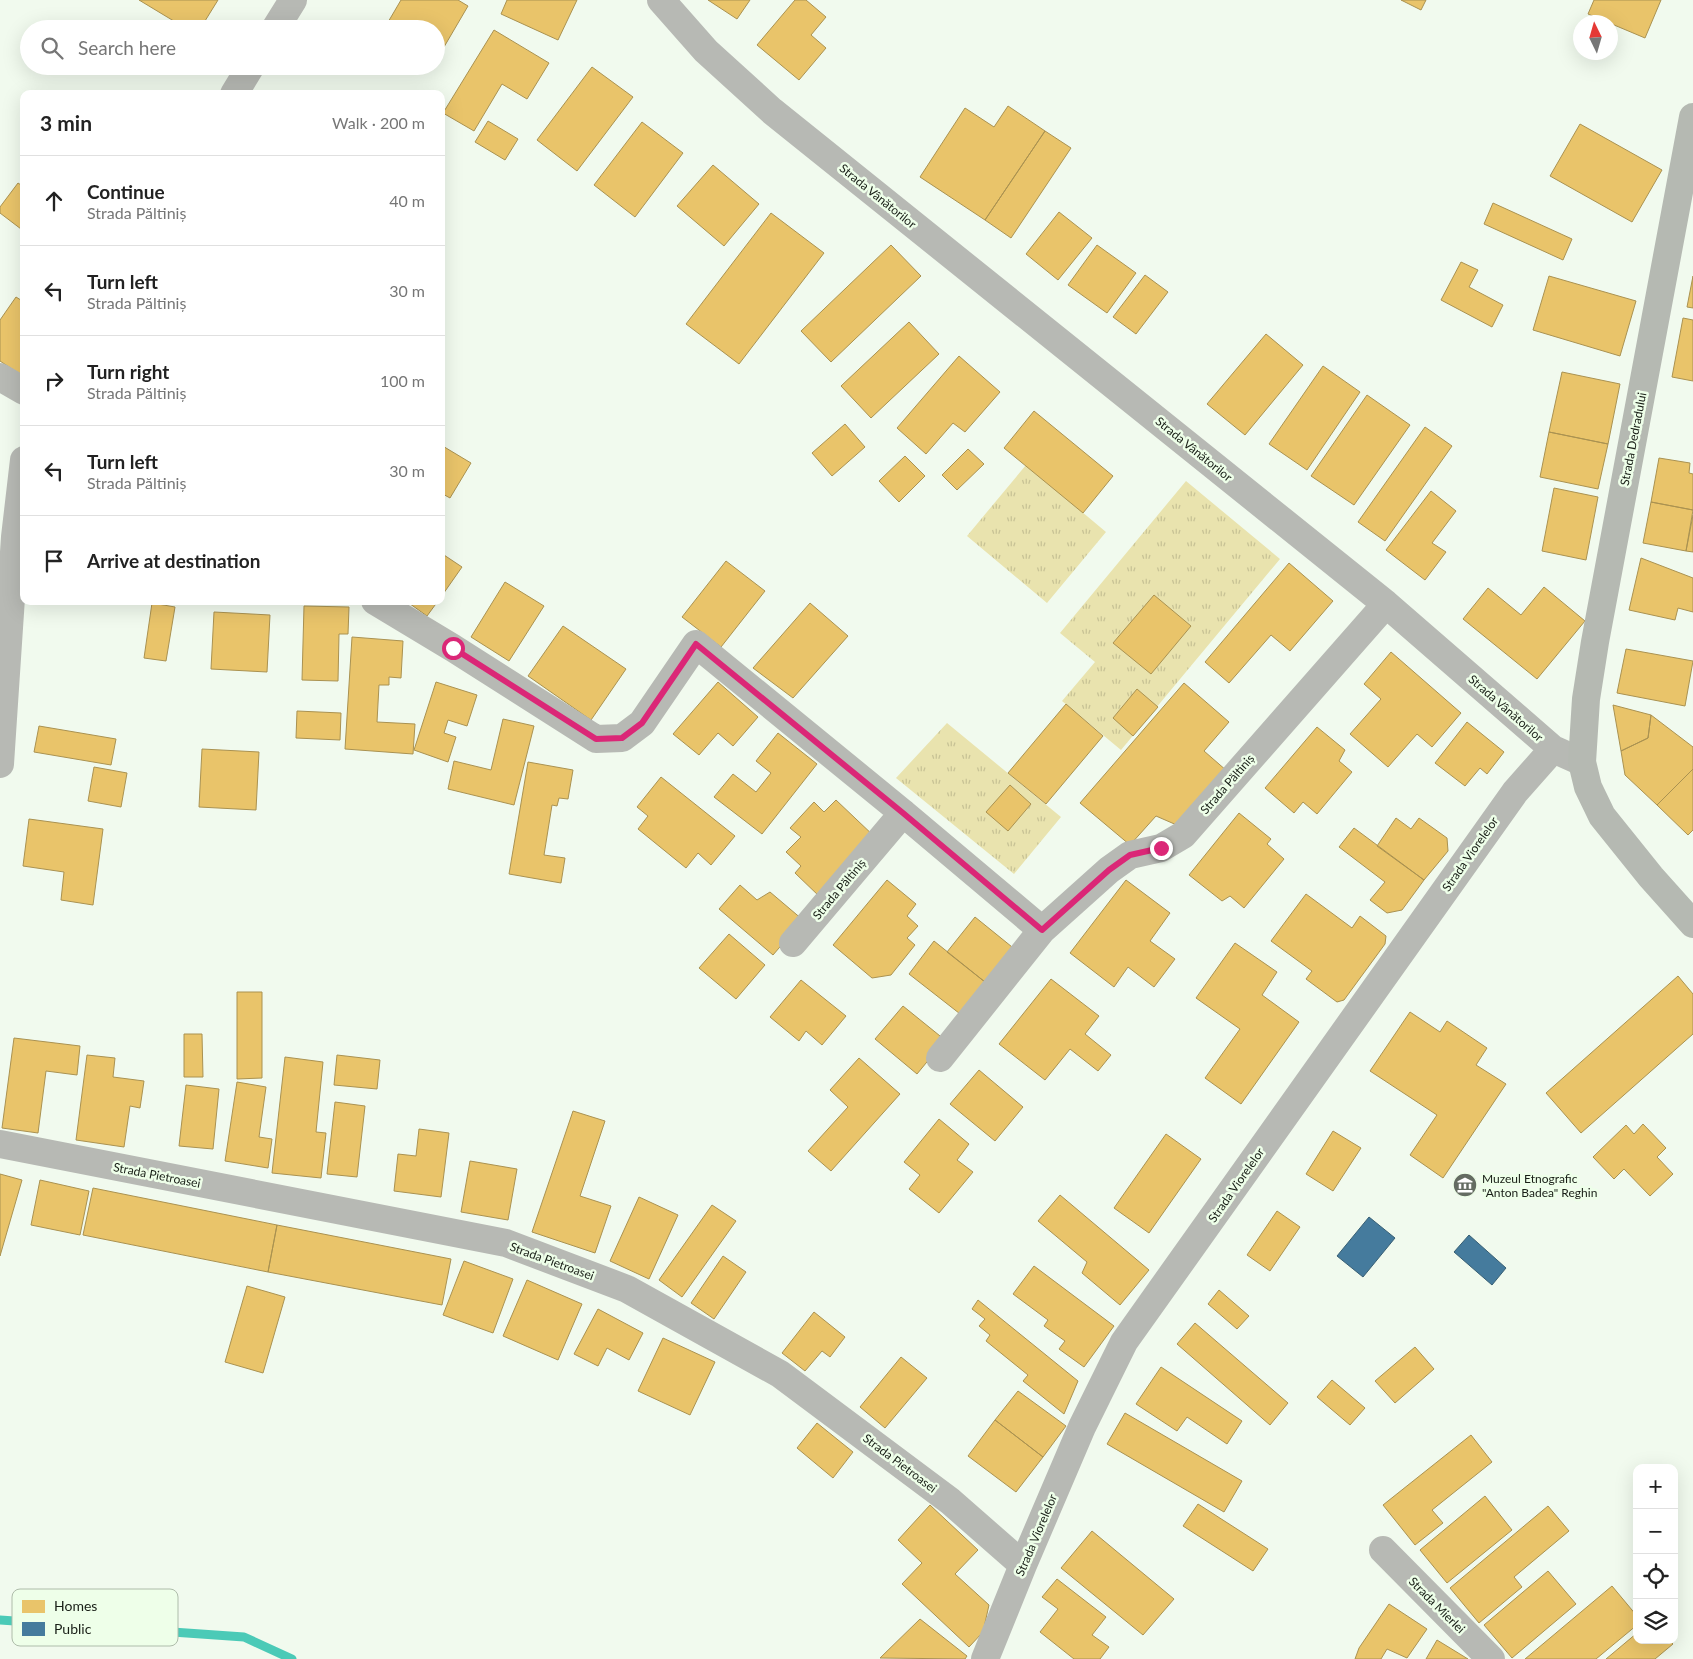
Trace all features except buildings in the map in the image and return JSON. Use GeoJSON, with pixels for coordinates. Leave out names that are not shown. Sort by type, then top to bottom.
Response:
{"type":"FeatureCollection","features":[{"type":"Feature","properties":{"kind":"main road","name":"Strada Dedradului"},"geometry":{"type":"LineString","coordinates":[[1582,762],[1586,699],[1595,642],[1693,117]]}},
{"type":"Feature","properties":{"kind":"main road"},"geometry":{"type":"LineString","coordinates":[[1582,762],[1588,787],[1602,816],[1651,877],[1693,924]]}},
{"type":"Feature","properties":{"kind":"street"},"geometry":{"type":"LineString","coordinates":[[281,20],[293,0]]}},
{"type":"Feature","properties":{"kind":"street","name":"Strada Vânătorilor"},"geometry":{"type":"LineString","coordinates":[[661,0],[706,51],[772,111],[1386,604],[1553,749],[1582,762]]}},
{"type":"Feature","properties":{"kind":"street"},"geometry":{"type":"LineString","coordinates":[[236,90],[246,75]]}},
{"type":"Feature","properties":{"kind":"street"},"geometry":{"type":"LineString","coordinates":[[0,377],[20,389]]}},
{"type":"Feature","properties":{"kind":"street"},"geometry":{"type":"LineString","coordinates":[[0,764],[15,537],[20,494]]}},
{"type":"Feature","properties":{"kind":"street","name":"Strada Păltiniș"},"geometry":{"type":"LineString","coordinates":[[940,1058],[1042,930],[1109,870],[1130,855],[1161,848],[1183,835],[1386,604]]}},
{"type":"Feature","properties":{"kind":"street"},"geometry":{"type":"LineString","coordinates":[[382,605],[596,739],[622,738],[642,723],[696,644],[903,813],[1042,930]]}},
{"type":"Feature","properties":{"kind":"street","name":"Strada Viorelelor"},"geometry":{"type":"LineString","coordinates":[[985,1659],[1082,1427],[1124,1342],[1514,792],[1553,749]]}},
{"type":"Feature","properties":{"kind":"street","name":"Strada Păltiniș"},"geometry":{"type":"LineString","coordinates":[[793,943],[903,813]]}},
{"type":"Feature","properties":{"kind":"street","name":"Strada Pietroasei"},"geometry":{"type":"LineString","coordinates":[[0,1144],[506,1244],[628,1289],[780,1374],[950,1501],[1023,1565]]}},
{"type":"Feature","properties":{"kind":"street","name":"Strada Mierlei"},"geometry":{"type":"LineString","coordinates":[[1383,1550],[1491,1659]]}},
{"type":"Feature","properties":{"kind":"green space"},"geometry":{"type":"Polygon","coordinates":[[[1026,465],[1106,532],[1047,603],[967,536],[1026,465]]]}},
{"type":"Feature","properties":{"kind":"green space"},"geometry":{"type":"Polygon","coordinates":[[[1186,481],[1280,559],[1121,750],[1062,701],[1095,662],[1060,633],[1186,481]]]}},
{"type":"Feature","properties":{"kind":"green space"},"geometry":{"type":"Polygon","coordinates":[[[947,723],[1061,817],[1014,874],[896,778],[947,723]]]}},
{"type":"Feature","properties":{"kind":"waterway"},"geometry":{"type":"LineString","coordinates":[[0,1620],[12,1621]]}},
{"type":"Feature","properties":{"kind":"waterway"},"geometry":{"type":"LineString","coordinates":[[178,1632],[244,1637],[292,1659]]}},
{"type":"Feature","properties":{"kind":"place","name":"Muzeul Etnografic \"Anton Badea\" Reghin"},"geometry":{"type":"Point","coordinates":[1465,1185]}},
{"type":"Feature","properties":{"kind":"route"},"geometry":{"type":"LineString","coordinates":[[453,648],[596,739],[622,738],[642,723],[696,644],[903,813],[1042,930],[1109,870],[1130,855],[1161,848]]}}]}
